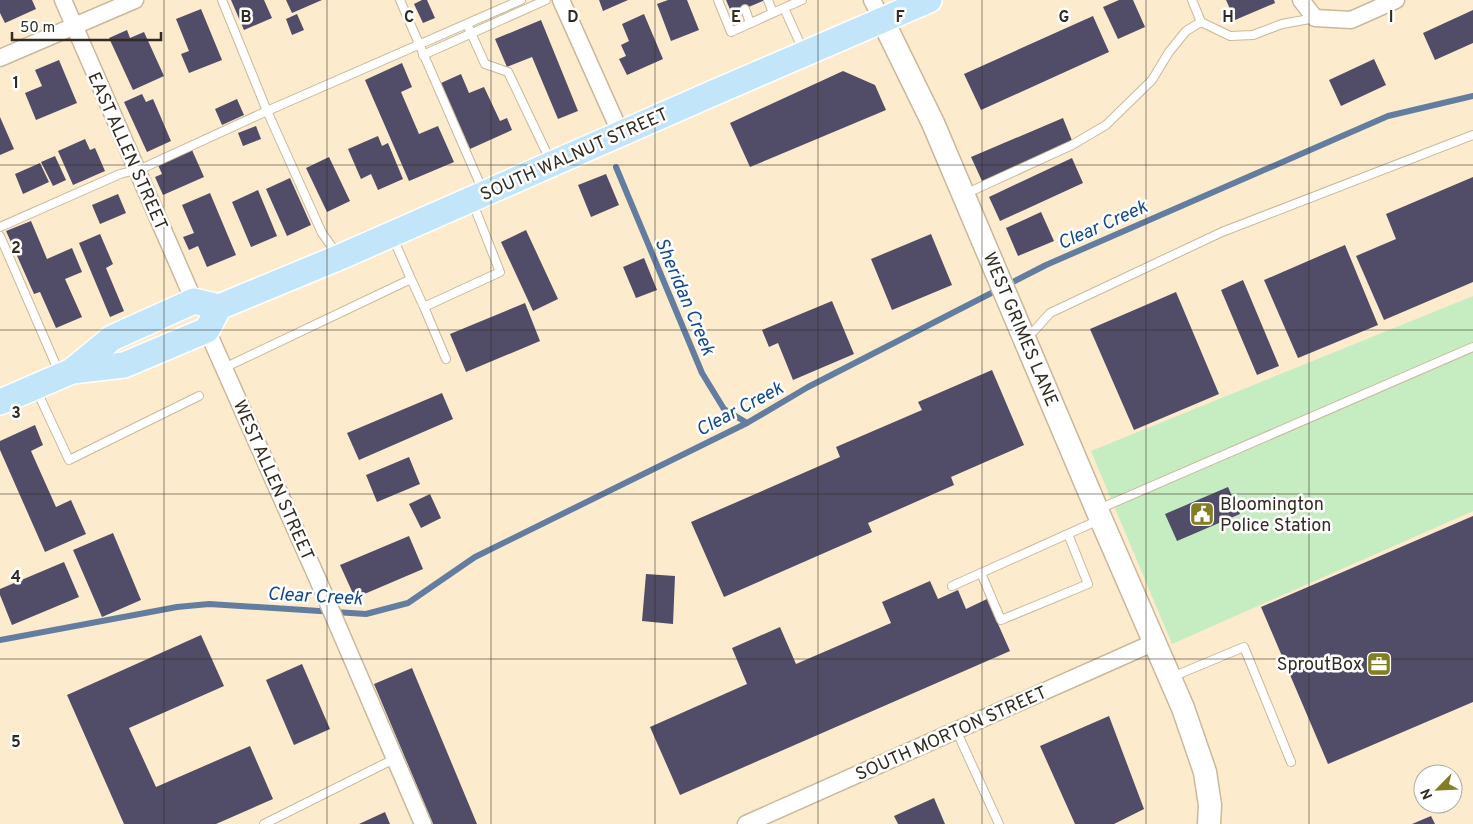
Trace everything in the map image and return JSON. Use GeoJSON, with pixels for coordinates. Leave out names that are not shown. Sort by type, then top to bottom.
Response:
{"type":"FeatureCollection","features":[{"type":"Feature","properties":{"kind":"main road","name":"SOUTH WALNUT STREET"},"geometry":{"type":"LineString","coordinates":[[219,307],[340,257],[804,54],[877,10],[929,0]]}},
{"type":"Feature","properties":{"kind":"main road"},"geometry":{"type":"LineString","coordinates":[[0,402],[66,374],[124,364],[207,330],[219,307],[194,301],[112,338],[66,374]]}},
{"type":"Feature","properties":{"kind":"street","name":"EAST ALLEN STREET"},"geometry":{"type":"LineString","coordinates":[[63,0],[194,301]]}},
{"type":"Feature","properties":{"kind":"street"},"geometry":{"type":"LineString","coordinates":[[0,58],[135,0]]}},
{"type":"Feature","properties":{"kind":"street"},"geometry":{"type":"LineString","coordinates":[[561,0],[621,134]]}},
{"type":"Feature","properties":{"kind":"street"},"geometry":{"type":"LineString","coordinates":[[1301,0],[1315,18],[1351,20],[1396,0]]}},
{"type":"Feature","properties":{"kind":"street","name":"WEST GRIMES LANE"},"geometry":{"type":"LineString","coordinates":[[877,10],[933,123],[1183,708],[1205,772],[1210,805],[1209,824]]}},
{"type":"Feature","properties":{"kind":"street","name":"WEST ALLEN STREET"},"geometry":{"type":"LineString","coordinates":[[207,330],[318,580],[423,824]]}},
{"type":"Feature","properties":{"kind":"street","name":"SOUTH MORTON STREET"},"geometry":{"type":"LineString","coordinates":[[746,824],[1155,642]]}},
{"type":"Feature","properties":{"kind":"lane"},"geometry":{"type":"LineString","coordinates":[[222,0],[268,111],[322,233],[340,257]]}},
{"type":"Feature","properties":{"kind":"lane"},"geometry":{"type":"LineString","coordinates":[[400,0],[478,196],[500,272],[424,307]]}},
{"type":"Feature","properties":{"kind":"lane"},"geometry":{"type":"LineString","coordinates":[[0,227],[120,174],[137,170],[521,0]]}},
{"type":"Feature","properties":{"kind":"lane"},"geometry":{"type":"LineString","coordinates":[[423,55],[546,0]]}},
{"type":"Feature","properties":{"kind":"lane"},"geometry":{"type":"LineString","coordinates":[[718,0],[731,32],[801,0]]}},
{"type":"Feature","properties":{"kind":"lane"},"geometry":{"type":"LineString","coordinates":[[768,0],[773,13]]}},
{"type":"Feature","properties":{"kind":"lane"},"geometry":{"type":"LineString","coordinates":[[1192,0],[1201,22],[1230,36],[1253,35],[1282,24],[1315,18]]}},
{"type":"Feature","properties":{"kind":"lane"},"geometry":{"type":"LineString","coordinates":[[784,8],[804,54]]}},
{"type":"Feature","properties":{"kind":"lane"},"geometry":{"type":"LineString","coordinates":[[744,9],[750,23]]}},
{"type":"Feature","properties":{"kind":"lane"},"geometry":{"type":"LineString","coordinates":[[963,195],[1072,145],[1106,125],[1152,80],[1169,52],[1186,31],[1201,22]]}},
{"type":"Feature","properties":{"kind":"lane"},"geometry":{"type":"LineString","coordinates":[[467,24],[485,64],[508,72],[552,164]]}},
{"type":"Feature","properties":{"kind":"lane"},"geometry":{"type":"LineString","coordinates":[[1024,336],[1034,331],[1050,313],[1222,232],[1473,135]]}},
{"type":"Feature","properties":{"kind":"lane"},"geometry":{"type":"LineString","coordinates":[[391,234],[446,359]]}},
{"type":"Feature","properties":{"kind":"lane"},"geometry":{"type":"LineString","coordinates":[[0,236],[66,374]]}},
{"type":"Feature","properties":{"kind":"lane"},"geometry":{"type":"LineString","coordinates":[[224,368],[411,279]]}},
{"type":"Feature","properties":{"kind":"lane"},"geometry":{"type":"LineString","coordinates":[[952,586],[1068,534],[1099,514],[1473,347]]}},
{"type":"Feature","properties":{"kind":"lane"},"geometry":{"type":"LineString","coordinates":[[35,386],[69,460],[199,396]]}},
{"type":"Feature","properties":{"kind":"lane"},"geometry":{"type":"LineString","coordinates":[[981,573],[1001,620],[1088,584],[1068,534]]}},
{"type":"Feature","properties":{"kind":"lane"},"geometry":{"type":"LineString","coordinates":[[1170,678],[1244,647],[1291,762]]}},
{"type":"Feature","properties":{"kind":"lane"},"geometry":{"type":"LineString","coordinates":[[956,730],[999,824]]}},
{"type":"Feature","properties":{"kind":"lane"},"geometry":{"type":"LineString","coordinates":[[264,824],[394,759]]}},
{"type":"Feature","properties":{"kind":"green space"},"geometry":{"type":"Polygon","coordinates":[[[1473,296],[1473,511],[1172,644],[1091,451],[1473,296]]]}},
{"type":"Feature","properties":{"kind":"building"},"geometry":{"type":"Polygon","coordinates":[[[0,0],[32,0],[36,9],[5,23],[0,13],[0,0]]]}},
{"type":"Feature","properties":{"kind":"building"},"geometry":{"type":"Polygon","coordinates":[[[231,0],[264,0],[272,18],[244,30],[231,0]]]}},
{"type":"Feature","properties":{"kind":"building"},"geometry":{"type":"Polygon","coordinates":[[[286,0],[322,0],[292,13],[286,0]]]}},
{"type":"Feature","properties":{"kind":"building"},"geometry":{"type":"Polygon","coordinates":[[[427,0],[435,18],[423,23],[414,4],[427,0]]]}},
{"type":"Feature","properties":{"kind":"building"},"geometry":{"type":"Polygon","coordinates":[[[599,0],[628,0],[603,11],[599,0]]]}},
{"type":"Feature","properties":{"kind":"building"},"geometry":{"type":"Polygon","coordinates":[[[668,0],[687,0],[699,30],[671,41],[657,4],[668,0]]]}},
{"type":"Feature","properties":{"kind":"building"},"geometry":{"type":"Polygon","coordinates":[[[726,0],[765,0],[732,14],[726,0]]]}},
{"type":"Feature","properties":{"kind":"building"},"geometry":{"type":"Polygon","coordinates":[[[1119,0],[1133,0],[1145,27],[1118,39],[1103,7],[1119,0]]]}},
{"type":"Feature","properties":{"kind":"building"},"geometry":{"type":"Polygon","coordinates":[[[1226,0],[1274,0],[1275,3],[1235,20],[1226,0]]]}},
{"type":"Feature","properties":{"kind":"building"},"geometry":{"type":"Polygon","coordinates":[[[201,9],[222,60],[189,73],[181,54],[189,51],[176,19],[201,9]]]}},
{"type":"Feature","properties":{"kind":"building"},"geometry":{"type":"Polygon","coordinates":[[[1473,10],[1473,43],[1435,60],[1423,33],[1473,10]]]}},
{"type":"Feature","properties":{"kind":"building"},"geometry":{"type":"Polygon","coordinates":[[[297,14],[304,30],[292,35],[286,19],[297,14]]]}},
{"type":"Feature","properties":{"kind":"building"},"geometry":{"type":"Polygon","coordinates":[[[644,14],[663,59],[627,75],[619,59],[626,56],[621,45],[629,41],[622,24],[644,14]]]}},
{"type":"Feature","properties":{"kind":"building"},"geometry":{"type":"Polygon","coordinates":[[[1093,16],[1109,52],[981,110],[964,74],[1093,16]]]}},
{"type":"Feature","properties":{"kind":"building"},"geometry":{"type":"Polygon","coordinates":[[[541,20],[578,111],[558,119],[532,57],[507,67],[495,39],[541,20]]]}},
{"type":"Feature","properties":{"kind":"building"},"geometry":{"type":"Polygon","coordinates":[[[127,30],[130,38],[144,32],[164,76],[133,90],[109,38],[127,30]]]}},
{"type":"Feature","properties":{"kind":"building"},"geometry":{"type":"Polygon","coordinates":[[[1374,59],[1386,85],[1341,106],[1329,80],[1374,59]]]}},
{"type":"Feature","properties":{"kind":"building"},"geometry":{"type":"Polygon","coordinates":[[[59,60],[77,103],[36,120],[25,93],[42,86],[35,70],[59,60]]]}},
{"type":"Feature","properties":{"kind":"building"},"geometry":{"type":"Polygon","coordinates":[[[402,63],[412,87],[401,92],[419,134],[438,126],[454,162],[409,181],[365,80],[402,63]]]}},
{"type":"Feature","properties":{"kind":"building"},"geometry":{"type":"Polygon","coordinates":[[[843,71],[875,85],[886,110],[750,167],[730,123],[843,71]]]}},
{"type":"Feature","properties":{"kind":"building"},"geometry":{"type":"Polygon","coordinates":[[[461,74],[469,93],[484,87],[500,121],[507,118],[512,130],[470,149],[441,83],[461,74]]]}},
{"type":"Feature","properties":{"kind":"building"},"geometry":{"type":"Polygon","coordinates":[[[142,94],[146,102],[153,99],[171,141],[147,152],[124,102],[142,94]]]}},
{"type":"Feature","properties":{"kind":"building"},"geometry":{"type":"Polygon","coordinates":[[[237,99],[244,115],[222,125],[215,109],[237,99]]]}},
{"type":"Feature","properties":{"kind":"building"},"geometry":{"type":"Polygon","coordinates":[[[0,117],[14,149],[0,155],[0,117]]]}},
{"type":"Feature","properties":{"kind":"building"},"geometry":{"type":"Polygon","coordinates":[[[1063,118],[1073,143],[982,181],[971,157],[1063,118]]]}},
{"type":"Feature","properties":{"kind":"building"},"geometry":{"type":"Polygon","coordinates":[[[256,126],[261,139],[243,146],[238,133],[256,126]]]}},
{"type":"Feature","properties":{"kind":"building"},"geometry":{"type":"Polygon","coordinates":[[[378,136],[382,146],[388,143],[403,179],[378,190],[371,174],[361,179],[348,149],[378,136]]]}},
{"type":"Feature","properties":{"kind":"building"},"geometry":{"type":"Polygon","coordinates":[[[85,139],[90,150],[95,148],[105,171],[73,185],[58,151],[85,139]]]}},
{"type":"Feature","properties":{"kind":"building"},"geometry":{"type":"Polygon","coordinates":[[[192,150],[204,177],[163,195],[155,177],[162,174],[158,165],[192,150]]]}},
{"type":"Feature","properties":{"kind":"building"},"geometry":{"type":"Polygon","coordinates":[[[55,156],[66,180],[53,186],[41,162],[55,156]]]}},
{"type":"Feature","properties":{"kind":"building"},"geometry":{"type":"Polygon","coordinates":[[[329,157],[350,201],[327,212],[306,168],[329,157]]]}},
{"type":"Feature","properties":{"kind":"building"},"geometry":{"type":"Polygon","coordinates":[[[1072,158],[1083,183],[1000,221],[989,197],[1072,158]]]}},
{"type":"Feature","properties":{"kind":"building"},"geometry":{"type":"Polygon","coordinates":[[[40,163],[49,182],[23,194],[15,174],[40,163]]]}},
{"type":"Feature","properties":{"kind":"building"},"geometry":{"type":"Polygon","coordinates":[[[606,174],[619,205],[591,217],[578,185],[606,174]]]}},
{"type":"Feature","properties":{"kind":"building"},"geometry":{"type":"Polygon","coordinates":[[[1473,177],[1473,282],[1384,320],[1356,256],[1396,239],[1386,214],[1473,177]]]}},
{"type":"Feature","properties":{"kind":"building"},"geometry":{"type":"Polygon","coordinates":[[[290,178],[311,225],[287,236],[266,189],[290,178]]]}},
{"type":"Feature","properties":{"kind":"building"},"geometry":{"type":"Polygon","coordinates":[[[258,190],[277,236],[251,247],[232,202],[258,190]]]}},
{"type":"Feature","properties":{"kind":"building"},"geometry":{"type":"Polygon","coordinates":[[[210,193],[236,255],[207,267],[198,246],[189,250],[183,237],[194,233],[182,205],[210,193]]]}},
{"type":"Feature","properties":{"kind":"building"},"geometry":{"type":"Polygon","coordinates":[[[118,194],[126,213],[100,224],[92,205],[118,194]]]}},
{"type":"Feature","properties":{"kind":"building"},"geometry":{"type":"Polygon","coordinates":[[[1041,212],[1054,241],[1018,256],[1006,228],[1041,212]]]}},
{"type":"Feature","properties":{"kind":"building"},"geometry":{"type":"Polygon","coordinates":[[[31,221],[47,259],[72,248],[82,272],[65,279],[82,317],[56,328],[40,292],[34,294],[6,231],[31,221]]]}},
{"type":"Feature","properties":{"kind":"building"},"geometry":{"type":"Polygon","coordinates":[[[526,230],[558,299],[533,311],[501,242],[526,230]]]}},
{"type":"Feature","properties":{"kind":"building"},"geometry":{"type":"Polygon","coordinates":[[[100,234],[113,264],[106,268],[124,311],[110,317],[79,243],[100,234]]]}},
{"type":"Feature","properties":{"kind":"building"},"geometry":{"type":"Polygon","coordinates":[[[931,234],[952,285],[892,310],[871,259],[931,234]]]}},
{"type":"Feature","properties":{"kind":"building"},"geometry":{"type":"Polygon","coordinates":[[[1345,245],[1378,325],[1298,358],[1264,280],[1345,245]]]}},
{"type":"Feature","properties":{"kind":"building"},"geometry":{"type":"Polygon","coordinates":[[[644,258],[657,290],[636,298],[623,267],[644,258]]]}},
{"type":"Feature","properties":{"kind":"building"},"geometry":{"type":"Polygon","coordinates":[[[1243,280],[1279,366],[1257,375],[1221,290],[1243,280]]]}},
{"type":"Feature","properties":{"kind":"building"},"geometry":{"type":"Polygon","coordinates":[[[1176,292],[1219,394],[1134,430],[1090,329],[1176,292]]]}},
{"type":"Feature","properties":{"kind":"building"},"geometry":{"type":"Polygon","coordinates":[[[832,301],[854,354],[793,380],[778,343],[769,347],[762,330],[832,301]]]}},
{"type":"Feature","properties":{"kind":"building"},"geometry":{"type":"Polygon","coordinates":[[[525,303],[540,341],[466,372],[450,334],[525,303]]]}},
{"type":"Feature","properties":{"kind":"building"},"geometry":{"type":"Polygon","coordinates":[[[992,370],[1024,445],[951,477],[954,485],[868,523],[872,532],[724,597],[691,522],[840,457],[836,447],[922,410],[918,402],[992,370]]]}},
{"type":"Feature","properties":{"kind":"building"},"geometry":{"type":"Polygon","coordinates":[[[442,393],[453,419],[359,460],[347,433],[442,393]]]}},
{"type":"Feature","properties":{"kind":"building"},"geometry":{"type":"Polygon","coordinates":[[[35,425],[43,445],[31,451],[56,507],[71,500],[86,534],[45,552],[0,450],[0,441],[35,425]]]}},
{"type":"Feature","properties":{"kind":"building"},"geometry":{"type":"Polygon","coordinates":[[[409,457],[420,484],[377,502],[366,475],[409,457]]]}},
{"type":"Feature","properties":{"kind":"building","name":"Bloomington Police Station"},"geometry":{"type":"Polygon","coordinates":[[[1228,487],[1240,514],[1177,541],[1165,514],[1228,487]]]}},
{"type":"Feature","properties":{"kind":"building"},"geometry":{"type":"Polygon","coordinates":[[[430,494],[441,518],[421,528],[409,504],[430,494]]]}},
{"type":"Feature","properties":{"kind":"building","name":"SproutBox"},"geometry":{"type":"Polygon","coordinates":[[[1473,516],[1473,702],[1328,764],[1261,607],[1473,516]]]}},
{"type":"Feature","properties":{"kind":"building"},"geometry":{"type":"Polygon","coordinates":[[[113,533],[141,600],[102,617],[73,550],[113,533]]]}},
{"type":"Feature","properties":{"kind":"building"},"geometry":{"type":"Polygon","coordinates":[[[409,536],[423,569],[355,598],[340,565],[409,536]]]}},
{"type":"Feature","properties":{"kind":"building"},"geometry":{"type":"Polygon","coordinates":[[[64,562],[79,597],[12,625],[0,595],[0,589],[64,562]]]}},
{"type":"Feature","properties":{"kind":"building"},"geometry":{"type":"Polygon","coordinates":[[[646,574],[675,576],[673,624],[642,621],[646,574]]]}},
{"type":"Feature","properties":{"kind":"building"},"geometry":{"type":"Polygon","coordinates":[[[930,581],[938,599],[958,590],[966,609],[987,599],[1010,651],[680,795],[650,727],[747,684],[732,648],[780,627],[796,664],[891,623],[882,602],[930,581]]]}},
{"type":"Feature","properties":{"kind":"building"},"geometry":{"type":"Polygon","coordinates":[[[201,635],[224,686],[129,728],[156,787],[250,746],[273,799],[216,824],[124,824],[67,695],[201,635]]]}},
{"type":"Feature","properties":{"kind":"building"},"geometry":{"type":"Polygon","coordinates":[[[302,664],[330,729],[294,745],[266,680],[302,664]]]}},
{"type":"Feature","properties":{"kind":"building"},"geometry":{"type":"Polygon","coordinates":[[[412,668],[477,824],[433,824],[374,684],[412,668]]]}},
{"type":"Feature","properties":{"kind":"building"},"geometry":{"type":"Polygon","coordinates":[[[1109,716],[1144,809],[1114,824],[1075,824],[1040,746],[1109,716]]]}},
{"type":"Feature","properties":{"kind":"building"},"geometry":{"type":"Polygon","coordinates":[[[934,798],[945,824],[898,824],[894,816],[934,798]]]}},
{"type":"Feature","properties":{"kind":"building"},"geometry":{"type":"Polygon","coordinates":[[[385,812],[390,824],[359,824],[385,812]]]}},
{"type":"Feature","properties":{"kind":"building"},"geometry":{"type":"Polygon","coordinates":[[[1431,816],[1435,824],[1412,824],[1431,816]]]}},
{"type":"Feature","properties":{"kind":"waterway","name":"Clear Creek"},"geometry":{"type":"LineString","coordinates":[[0,640],[177,607],[209,604],[366,614],[408,603],[475,557],[747,423],[808,387],[1046,265],[1388,116],[1473,96]]}},
{"type":"Feature","properties":{"kind":"waterway","name":"Sheridan Creek"},"geometry":{"type":"LineString","coordinates":[[616,167],[702,373],[724,409],[747,423]]}},
{"type":"Feature","properties":{"kind":"place","name":"Bloomington Police Station"},"geometry":{"type":"Point","coordinates":[1202,514]}},
{"type":"Feature","properties":{"kind":"place","name":"SproutBox"},"geometry":{"type":"Point","coordinates":[1379,664]}}]}
